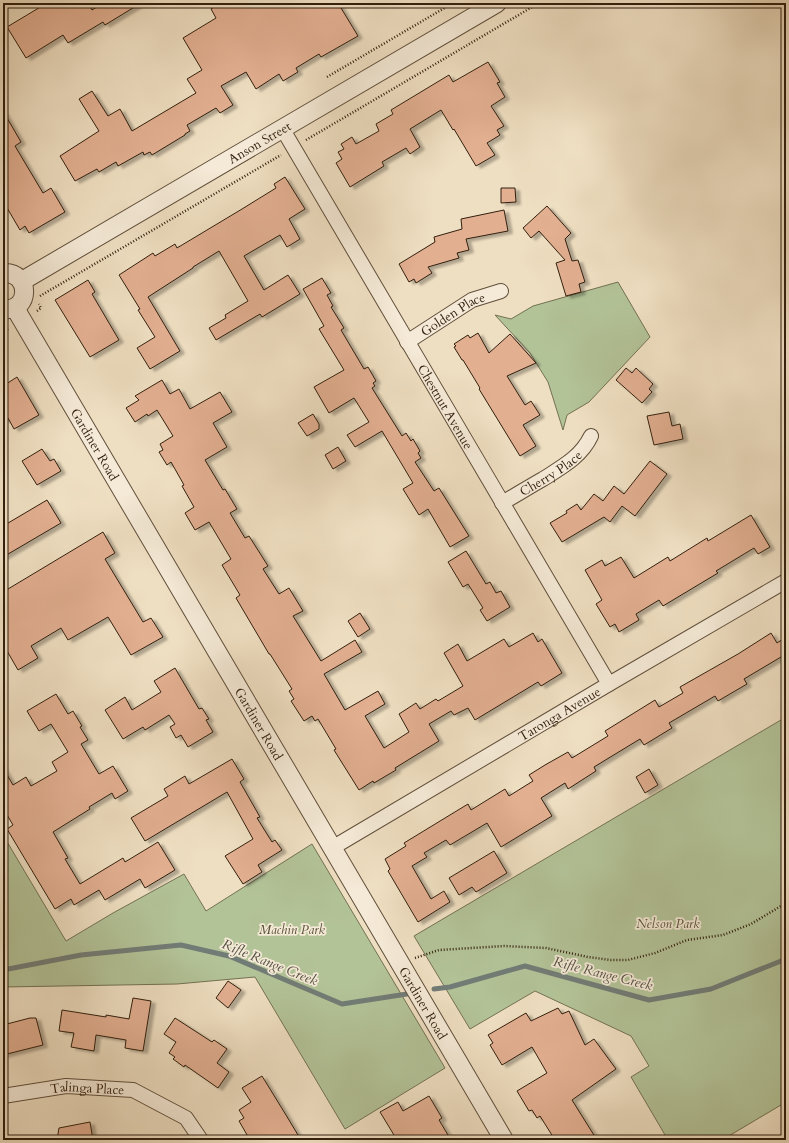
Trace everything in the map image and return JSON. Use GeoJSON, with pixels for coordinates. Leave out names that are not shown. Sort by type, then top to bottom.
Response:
{"type":"FeatureCollection","features":[{"type":"Feature","properties":{"kind":"street","name":"Anson Street"},"geometry":{"type":"LineString","coordinates":[[22,281],[497,3]]}},
{"type":"Feature","properties":{"kind":"street","name":"Chestnut Avenue"},"geometry":{"type":"LineString","coordinates":[[282,128],[609,684]]}},
{"type":"Feature","properties":{"kind":"street"},"geometry":{"type":"LineString","coordinates":[[3,273],[10,273],[16,276],[22,281],[25,288],[22,302],[14,312]]}},
{"type":"Feature","properties":{"kind":"street","name":"Golden Place"},"geometry":{"type":"LineString","coordinates":[[407,342],[472,300],[501,291]]}},
{"type":"Feature","properties":{"kind":"street","name":"Gardiner Road"},"geometry":{"type":"LineString","coordinates":[[14,312],[504,1140]]}},
{"type":"Feature","properties":{"kind":"street","name":"Cherry Place"},"geometry":{"type":"LineString","coordinates":[[502,503],[566,465],[587,446],[592,436]]}},
{"type":"Feature","properties":{"kind":"street","name":"Taronga Avenue"},"geometry":{"type":"LineString","coordinates":[[332,848],[786,581]]}},
{"type":"Feature","properties":{"kind":"street","name":"Talinga Place"},"geometry":{"type":"LineString","coordinates":[[3,1096],[66,1086],[133,1090],[186,1118],[201,1140]]}},
{"type":"Feature","properties":{"kind":"path"},"geometry":{"type":"LineString","coordinates":[[327,77],[453,3]]}},
{"type":"Feature","properties":{"kind":"path"},"geometry":{"type":"LineString","coordinates":[[3,329],[5,331],[14,312],[41,308],[36,299],[538,3]]}},
{"type":"Feature","properties":{"kind":"path"},"geometry":{"type":"LineString","coordinates":[[400,963],[439,950],[504,946],[546,948],[588,957],[611,960],[628,960],[656,953],[687,940],[723,935],[751,924],[786,904]]}},
{"type":"Feature","properties":{"kind":"green space"},"geometry":{"type":"Polygon","coordinates":[[[618,282],[650,337],[589,402],[567,415],[563,430],[548,382],[530,353],[495,315],[511,319],[533,306],[618,282]]]}},
{"type":"Feature","properties":{"kind":"green space","name":"Nelson Park"},"geometry":{"type":"Polygon","coordinates":[[[786,717],[786,1102],[722,1140],[668,1140],[631,1077],[649,1066],[631,1036],[535,991],[470,1029],[414,936],[786,717]]]}},
{"type":"Feature","properties":{"kind":"green space","name":"Machin Park"},"geometry":{"type":"Polygon","coordinates":[[[3,835],[66,941],[184,874],[206,911],[312,844],[445,1068],[345,1129],[255,977],[177,984],[3,987],[3,835]]]}},
{"type":"Feature","properties":{"kind":"building"},"geometry":{"type":"Polygon","coordinates":[[[47,3],[88,3],[92,10],[103,3],[141,3],[105,25],[103,22],[68,43],[63,35],[26,58],[7,27],[47,3]]]}},
{"type":"Feature","properties":{"kind":"building"},"geometry":{"type":"Polygon","coordinates":[[[220,3],[338,3],[358,36],[321,57],[319,54],[296,68],[298,72],[283,81],[279,74],[256,89],[246,72],[221,86],[233,105],[220,113],[216,108],[187,125],[190,131],[152,155],[150,152],[144,155],[143,152],[118,166],[116,162],[99,172],[97,169],[75,181],[60,156],[99,131],[79,99],[92,91],[108,116],[120,109],[132,131],[196,93],[187,79],[202,70],[183,38],[216,18],[211,9],[220,3]]]}},
{"type":"Feature","properties":{"kind":"building"},"geometry":{"type":"Polygon","coordinates":[[[488,62],[500,82],[497,83],[505,97],[491,106],[504,126],[497,130],[500,135],[487,143],[495,155],[476,166],[441,110],[410,129],[420,147],[410,154],[406,148],[382,162],[384,166],[350,187],[336,163],[342,159],[338,152],[344,149],[341,144],[352,137],[356,144],[379,131],[376,124],[393,114],[391,110],[449,75],[453,82],[488,62]]]}},
{"type":"Feature","properties":{"kind":"building"},"geometry":{"type":"Polygon","coordinates":[[[3,111],[21,142],[15,146],[43,193],[51,188],[65,212],[29,233],[25,226],[20,230],[3,201],[3,111]]]}},
{"type":"Feature","properties":{"kind":"building"},"geometry":{"type":"Polygon","coordinates":[[[285,177],[305,209],[289,219],[300,239],[287,247],[280,235],[244,256],[264,290],[288,275],[300,294],[262,317],[260,314],[216,340],[209,328],[226,318],[225,315],[248,301],[219,251],[148,297],[180,351],[150,369],[137,348],[155,337],[119,275],[153,253],[155,256],[175,244],[177,248],[276,188],[274,184],[285,177]]]}},
{"type":"Feature","properties":{"kind":"building"},"geometry":{"type":"Polygon","coordinates":[[[501,188],[515,188],[516,202],[501,203],[501,188]]]}},
{"type":"Feature","properties":{"kind":"building"},"geometry":{"type":"Polygon","coordinates":[[[547,206],[571,233],[565,239],[572,261],[578,260],[585,282],[579,284],[581,292],[566,296],[556,263],[565,260],[539,231],[531,238],[523,228],[547,206]]]}},
{"type":"Feature","properties":{"kind":"building"},"geometry":{"type":"Polygon","coordinates":[[[504,210],[508,231],[466,239],[469,250],[457,253],[459,258],[428,267],[432,273],[416,283],[414,279],[409,282],[399,264],[435,242],[434,237],[462,229],[461,219],[504,210]]]}},
{"type":"Feature","properties":{"kind":"building"},"geometry":{"type":"Polygon","coordinates":[[[322,278],[331,293],[327,295],[333,306],[331,307],[344,328],[341,330],[364,369],[368,367],[376,381],[373,383],[375,386],[372,388],[402,436],[406,433],[411,441],[413,439],[420,451],[418,453],[421,458],[415,462],[434,491],[439,488],[469,536],[450,547],[428,509],[419,515],[403,489],[413,483],[382,431],[355,447],[347,435],[369,422],[354,398],[329,413],[314,387],[344,370],[319,329],[324,326],[303,289],[322,278]]]}},
{"type":"Feature","properties":{"kind":"building"},"geometry":{"type":"Polygon","coordinates":[[[88,280],[95,292],[92,294],[119,340],[90,357],[55,300],[88,280]]]}},
{"type":"Feature","properties":{"kind":"building"},"geometry":{"type":"Polygon","coordinates":[[[478,333],[489,353],[510,334],[536,363],[507,376],[525,405],[531,401],[540,415],[523,425],[536,446],[520,456],[454,347],[456,346],[454,344],[468,335],[470,338],[478,333]]]}},
{"type":"Feature","properties":{"kind":"building"},"geometry":{"type":"Polygon","coordinates":[[[626,368],[632,373],[636,368],[653,384],[649,389],[652,392],[642,403],[616,380],[626,368]]]}},
{"type":"Feature","properties":{"kind":"building"},"geometry":{"type":"Polygon","coordinates":[[[17,377],[39,415],[14,429],[8,418],[3,420],[3,386],[17,377]]]}},
{"type":"Feature","properties":{"kind":"building"},"geometry":{"type":"Polygon","coordinates":[[[162,380],[170,394],[179,389],[190,409],[220,392],[232,412],[213,423],[227,447],[205,460],[223,490],[225,489],[237,509],[230,513],[245,538],[249,536],[268,566],[263,569],[279,594],[289,588],[303,611],[293,616],[321,661],[355,640],[362,652],[324,674],[345,710],[378,691],[385,704],[365,716],[384,748],[409,732],[399,714],[416,703],[420,709],[436,699],[438,701],[463,686],[444,653],[458,644],[467,661],[504,639],[509,647],[533,633],[538,642],[542,639],[562,673],[541,686],[538,682],[475,720],[468,708],[454,715],[451,711],[429,724],[439,741],[395,768],[396,770],[374,783],[373,781],[359,790],[334,750],[336,749],[318,719],[315,721],[312,716],[304,721],[291,701],[294,699],[289,691],[292,689],[269,654],[236,598],[240,595],[222,565],[231,559],[209,522],[195,530],[185,513],[194,507],[171,462],[167,465],[159,452],[163,450],[160,444],[173,436],[157,410],[148,416],[147,414],[135,422],[126,408],[139,400],[135,396],[162,380]]]}},
{"type":"Feature","properties":{"kind":"building"},"geometry":{"type":"Polygon","coordinates":[[[669,412],[672,426],[680,424],[683,439],[654,445],[647,416],[669,412]]]}},
{"type":"Feature","properties":{"kind":"building"},"geometry":{"type":"Polygon","coordinates":[[[313,414],[319,424],[319,429],[307,436],[298,423],[313,414]]]}},
{"type":"Feature","properties":{"kind":"building"},"geometry":{"type":"Polygon","coordinates":[[[338,447],[346,461],[333,469],[325,455],[338,447]]]}},
{"type":"Feature","properties":{"kind":"building"},"geometry":{"type":"Polygon","coordinates":[[[42,449],[50,461],[54,459],[61,471],[37,485],[22,461],[42,449]]]}},
{"type":"Feature","properties":{"kind":"building"},"geometry":{"type":"Polygon","coordinates":[[[650,461],[667,474],[635,516],[622,506],[610,522],[604,517],[562,542],[550,523],[567,513],[566,511],[577,504],[581,510],[594,494],[603,501],[614,486],[624,494],[650,461]]]}},
{"type":"Feature","properties":{"kind":"building"},"geometry":{"type":"Polygon","coordinates":[[[47,500],[61,523],[3,557],[3,526],[47,500]]]}},
{"type":"Feature","properties":{"kind":"building"},"geometry":{"type":"Polygon","coordinates":[[[751,515],[770,547],[758,554],[754,548],[716,571],[718,573],[663,606],[659,600],[636,614],[639,620],[619,632],[615,624],[610,627],[596,604],[602,600],[585,570],[602,560],[605,566],[621,557],[634,578],[668,557],[670,561],[707,538],[708,541],[751,515]]]}},
{"type":"Feature","properties":{"kind":"building"},"geometry":{"type":"Polygon","coordinates":[[[103,532],[115,553],[105,559],[143,622],[151,618],[163,637],[131,655],[108,617],[68,640],[61,628],[31,646],[38,658],[18,670],[3,644],[3,592],[103,532]]]}},
{"type":"Feature","properties":{"kind":"building"},"geometry":{"type":"Polygon","coordinates":[[[466,551],[486,584],[490,582],[496,593],[501,591],[510,607],[487,621],[480,610],[483,608],[468,584],[463,587],[448,562],[466,551]]]}},
{"type":"Feature","properties":{"kind":"building"},"geometry":{"type":"Polygon","coordinates":[[[360,613],[370,629],[358,637],[348,621],[360,613]]]}},
{"type":"Feature","properties":{"kind":"building"},"geometry":{"type":"Polygon","coordinates":[[[771,633],[777,643],[786,637],[786,654],[744,679],[747,684],[718,701],[715,696],[669,723],[672,728],[644,745],[640,739],[594,767],[596,771],[568,789],[565,783],[541,798],[552,816],[501,847],[487,823],[450,845],[446,840],[424,853],[427,857],[412,866],[431,899],[444,891],[450,902],[418,922],[388,871],[390,869],[385,859],[406,846],[404,843],[468,804],[471,810],[505,789],[509,796],[533,781],[529,775],[545,765],[568,752],[572,758],[608,736],[605,731],[655,700],[659,707],[683,693],[680,687],[738,654],[771,633]]]}},
{"type":"Feature","properties":{"kind":"building"},"geometry":{"type":"Polygon","coordinates":[[[175,668],[199,709],[202,708],[209,719],[206,720],[213,732],[188,747],[181,735],[176,738],[170,727],[175,724],[169,715],[145,730],[143,727],[123,739],[105,710],[125,697],[132,710],[161,692],[154,681],[175,668]]]}},
{"type":"Feature","properties":{"kind":"building"},"geometry":{"type":"Polygon","coordinates":[[[56,694],[68,714],[73,711],[82,726],[80,727],[88,740],[81,744],[99,774],[113,766],[128,791],[115,799],[112,793],[89,807],[90,809],[53,832],[68,858],[65,859],[80,884],[123,858],[125,862],[158,842],[175,870],[145,888],[140,879],[105,900],[99,890],[74,905],[71,899],[55,909],[7,829],[13,825],[3,808],[3,768],[13,785],[26,777],[31,786],[57,771],[52,762],[68,752],[51,724],[39,731],[27,711],[56,694]]]}},
{"type":"Feature","properties":{"kind":"building"},"geometry":{"type":"Polygon","coordinates":[[[232,759],[244,779],[240,782],[260,817],[257,818],[272,842],[275,840],[282,850],[258,865],[262,872],[243,884],[225,856],[253,839],[227,792],[145,841],[131,818],[168,796],[164,789],[185,776],[189,784],[232,759]]]}},
{"type":"Feature","properties":{"kind":"building"},"geometry":{"type":"Polygon","coordinates":[[[649,769],[658,785],[645,793],[636,777],[649,769]]]}},
{"type":"Feature","properties":{"kind":"building"},"geometry":{"type":"Polygon","coordinates":[[[494,851],[507,873],[476,892],[472,887],[459,895],[449,878],[494,851]]]}},
{"type":"Feature","properties":{"kind":"building"},"geometry":{"type":"Polygon","coordinates":[[[228,981],[241,990],[228,1008],[216,998],[228,981]]]}},
{"type":"Feature","properties":{"kind":"building"},"geometry":{"type":"Polygon","coordinates":[[[133,998],[151,1001],[143,1051],[125,1048],[126,1040],[96,1035],[94,1051],[71,1047],[74,1033],[59,1031],[62,1010],[129,1019],[133,998]]]}},
{"type":"Feature","properties":{"kind":"building"},"geometry":{"type":"Polygon","coordinates":[[[558,1008],[562,1014],[569,1011],[585,1045],[594,1039],[616,1069],[572,1100],[597,1140],[555,1140],[540,1116],[537,1118],[532,1110],[529,1111],[517,1091],[547,1073],[532,1047],[502,1065],[490,1045],[493,1043],[488,1035],[526,1013],[531,1021],[558,1008]]]}},
{"type":"Feature","properties":{"kind":"building"},"geometry":{"type":"Polygon","coordinates":[[[30,1018],[36,1018],[43,1045],[3,1055],[3,1025],[30,1018]]]}},
{"type":"Feature","properties":{"kind":"building"},"geometry":{"type":"Polygon","coordinates":[[[175,1018],[212,1042],[214,1040],[227,1049],[217,1063],[229,1072],[218,1088],[185,1065],[184,1067],[173,1059],[175,1057],[169,1053],[176,1042],[164,1034],[175,1018]]]}},
{"type":"Feature","properties":{"kind":"building"},"geometry":{"type":"Polygon","coordinates":[[[262,1076],[301,1140],[250,1140],[239,1121],[244,1118],[239,1110],[251,1102],[242,1088],[262,1076]]]}},
{"type":"Feature","properties":{"kind":"building"},"geometry":{"type":"Polygon","coordinates":[[[429,1096],[442,1118],[439,1120],[451,1140],[397,1140],[380,1112],[398,1102],[403,1111],[429,1096]]]}},
{"type":"Feature","properties":{"kind":"building"},"geometry":{"type":"Polygon","coordinates":[[[90,1122],[93,1140],[57,1140],[59,1128],[90,1122]]]}},
{"type":"Feature","properties":{"kind":"waterway","name":"Rifle Range Creek"},"geometry":{"type":"LineString","coordinates":[[3,970],[81,955],[181,945],[229,956],[342,1004],[407,994]]}},
{"type":"Feature","properties":{"kind":"waterway","name":"Rifle Range Creek"},"geometry":{"type":"LineString","coordinates":[[434,989],[450,987],[525,966],[649,1000],[711,989],[786,959]]}}]}
